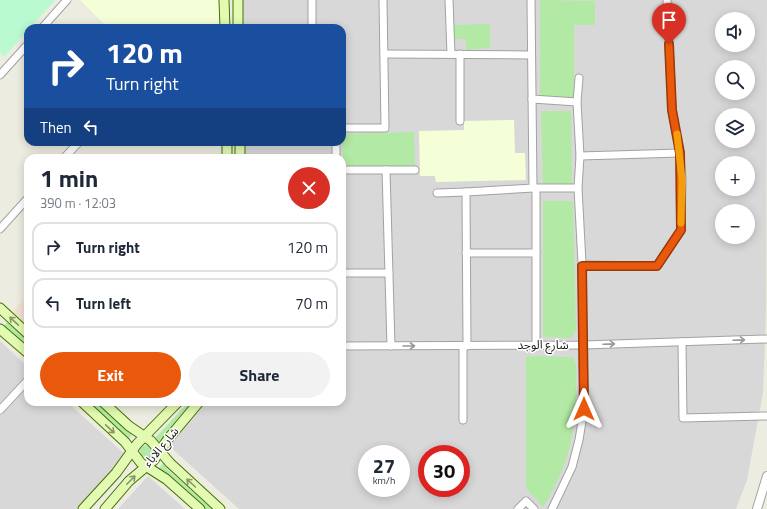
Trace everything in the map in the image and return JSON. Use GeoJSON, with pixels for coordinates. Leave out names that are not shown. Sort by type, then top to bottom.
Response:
{"type":"FeatureCollection","features":[{"type":"Feature","properties":{"kind":"main road"},"geometry":{"type":"LineString","coordinates":[[224,0],[225,24]]}},
{"type":"Feature","properties":{"kind":"main road"},"geometry":{"type":"LineString","coordinates":[[238,0],[238,24]]}},
{"type":"Feature","properties":{"kind":"main road"},"geometry":{"type":"LineString","coordinates":[[225,16],[230,12],[238,14]]}},
{"type":"Feature","properties":{"kind":"main road"},"geometry":{"type":"LineString","coordinates":[[1,311],[24,331]]}},
{"type":"Feature","properties":{"kind":"main road"},"geometry":{"type":"LineString","coordinates":[[0,329],[24,350]]}},
{"type":"Feature","properties":{"kind":"main road"},"geometry":{"type":"LineString","coordinates":[[86,406],[125,442],[132,453],[146,467],[166,479],[200,509]]}},
{"type":"Feature","properties":{"kind":"main road"},"geometry":{"type":"LineString","coordinates":[[108,406],[160,451],[220,509]]}},
{"type":"Feature","properties":{"kind":"main road","name":"شارع الاباء"},"geometry":{"type":"LineString","coordinates":[[83,509],[132,453],[137,444],[174,406]]}},
{"type":"Feature","properties":{"kind":"main road","name":"شارع الاباء"},"geometry":{"type":"LineString","coordinates":[[105,509],[129,481],[146,467],[196,406]]}},
{"type":"Feature","properties":{"kind":"street"},"geometry":{"type":"LineString","coordinates":[[48,24],[67,0]]}},
{"type":"Feature","properties":{"kind":"street"},"geometry":{"type":"LineString","coordinates":[[312,0],[312,24]]}},
{"type":"Feature","properties":{"kind":"street"},"geometry":{"type":"LineString","coordinates":[[346,128],[385,128],[383,0]]}},
{"type":"Feature","properties":{"kind":"street"},"geometry":{"type":"LineString","coordinates":[[449,0],[451,54]]}},
{"type":"Feature","properties":{"kind":"street"},"geometry":{"type":"LineString","coordinates":[[531,0],[536,253],[536,345]]}},
{"type":"Feature","properties":{"kind":"street"},"geometry":{"type":"LineString","coordinates":[[582,266],[657,266],[681,230],[680,153],[672,110],[667,0]]}},
{"type":"Feature","properties":{"kind":"street"},"geometry":{"type":"LineString","coordinates":[[0,75],[24,48]]}},
{"type":"Feature","properties":{"kind":"street"},"geometry":{"type":"LineString","coordinates":[[384,54],[531,55]]}},
{"type":"Feature","properties":{"kind":"street"},"geometry":{"type":"LineString","coordinates":[[460,54],[460,121]]}},
{"type":"Feature","properties":{"kind":"street"},"geometry":{"type":"LineString","coordinates":[[552,509],[572,467],[579,440],[584,409],[582,266],[578,188],[580,156],[577,102],[579,78]]}},
{"type":"Feature","properties":{"kind":"street"},"geometry":{"type":"LineString","coordinates":[[532,99],[577,102]]}},
{"type":"Feature","properties":{"kind":"street"},"geometry":{"type":"LineString","coordinates":[[68,154],[75,146]]}},
{"type":"Feature","properties":{"kind":"street"},"geometry":{"type":"LineString","coordinates":[[580,156],[680,153]]}},
{"type":"Feature","properties":{"kind":"street"},"geometry":{"type":"LineString","coordinates":[[346,170],[415,170]]}},
{"type":"Feature","properties":{"kind":"street"},"geometry":{"type":"LineString","coordinates":[[386,170],[391,346]]}},
{"type":"Feature","properties":{"kind":"street"},"geometry":{"type":"LineString","coordinates":[[437,193],[535,188],[578,188]]}},
{"type":"Feature","properties":{"kind":"street"},"geometry":{"type":"LineString","coordinates":[[463,420],[466,192]]}},
{"type":"Feature","properties":{"kind":"street"},"geometry":{"type":"LineString","coordinates":[[0,229],[24,202]]}},
{"type":"Feature","properties":{"kind":"street"},"geometry":{"type":"LineString","coordinates":[[466,253],[536,253]]}},
{"type":"Feature","properties":{"kind":"street"},"geometry":{"type":"LineString","coordinates":[[346,273],[389,273]]}},
{"type":"Feature","properties":{"kind":"street","name":"شارع الوجد"},"geometry":{"type":"LineString","coordinates":[[346,346],[584,345],[767,339]]}},
{"type":"Feature","properties":{"kind":"street"},"geometry":{"type":"LineString","coordinates":[[682,342],[683,418],[767,416]]}},
{"type":"Feature","properties":{"kind":"street"},"geometry":{"type":"LineString","coordinates":[[0,410],[24,384]]}},
{"type":"Feature","properties":{"kind":"street"},"geometry":{"type":"LineString","coordinates":[[757,509],[765,495],[767,476]]}},
{"type":"Feature","properties":{"kind":"street"},"geometry":{"type":"LineString","coordinates":[[518,509],[526,501],[534,509]]}},
{"type":"Feature","properties":{"kind":"shaded area"},"geometry":{"type":"Polygon","coordinates":[[[0,0],[55,0],[34,24],[24,24],[24,34],[4,57],[0,52],[0,0]]]}},
{"type":"Feature","properties":{"kind":"shaded area"},"geometry":{"type":"Polygon","coordinates":[[[80,0],[220,0],[222,24],[104,24],[80,0]]]}},
{"type":"Feature","properties":{"kind":"shaded area"},"geometry":{"type":"Polygon","coordinates":[[[242,0],[767,0],[766,312],[763,393],[747,480],[736,509],[239,509],[167,444],[200,406],[346,406],[346,154],[245,154],[245,146],[346,146],[346,24],[243,24],[242,0]]]}},
{"type":"Feature","properties":{"kind":"shaded area"},"geometry":{"type":"Polygon","coordinates":[[[514,120],[515,153],[525,153],[526,180],[436,182],[435,176],[420,176],[419,131],[464,130],[464,121],[514,120]]]}},
{"type":"Feature","properties":{"kind":"shaded area"},"geometry":{"type":"Polygon","coordinates":[[[24,298],[24,324],[11,313],[24,298]]]}},
{"type":"Feature","properties":{"kind":"shaded area"},"geometry":{"type":"Polygon","coordinates":[[[0,341],[24,363],[24,406],[71,406],[127,456],[79,509],[0,509],[0,341]]]}},
{"type":"Feature","properties":{"kind":"shaded area"},"geometry":{"type":"Polygon","coordinates":[[[148,476],[185,509],[118,509],[148,476]]]}},
{"type":"Feature","properties":{"kind":"green space"},"geometry":{"type":"Polygon","coordinates":[[[540,0],[595,1],[595,25],[574,25],[574,97],[540,97],[540,0]]]}},
{"type":"Feature","properties":{"kind":"green space"},"geometry":{"type":"Polygon","coordinates":[[[490,24],[490,48],[466,50],[466,39],[450,39],[450,25],[490,24]]]}},
{"type":"Feature","properties":{"kind":"green space"},"geometry":{"type":"Polygon","coordinates":[[[541,111],[571,111],[572,185],[543,185],[541,111]]]}},
{"type":"Feature","properties":{"kind":"green space"},"geometry":{"type":"Polygon","coordinates":[[[414,132],[415,166],[346,168],[346,154],[343,154],[342,146],[346,146],[346,134],[414,132]]]}},
{"type":"Feature","properties":{"kind":"green space"},"geometry":{"type":"Polygon","coordinates":[[[543,201],[573,201],[576,331],[571,338],[543,337],[543,201]]]}},
{"type":"Feature","properties":{"kind":"green space"},"geometry":{"type":"Polygon","coordinates":[[[8,321],[24,335],[24,344],[4,326],[8,321]]]}},
{"type":"Feature","properties":{"kind":"green space"},"geometry":{"type":"Polygon","coordinates":[[[526,356],[573,357],[576,368],[576,403],[569,449],[559,478],[543,507],[526,488],[526,356]]]}},
{"type":"Feature","properties":{"kind":"green space"},"geometry":{"type":"Polygon","coordinates":[[[92,406],[100,406],[132,434],[129,439],[92,406]]]}},
{"type":"Feature","properties":{"kind":"green space"},"geometry":{"type":"Polygon","coordinates":[[[185,406],[192,406],[160,443],[155,438],[185,406]]]}},
{"type":"Feature","properties":{"kind":"green space"},"geometry":{"type":"Polygon","coordinates":[[[144,445],[148,445],[152,451],[148,457],[144,457],[140,453],[140,449],[144,445]]]}},
{"type":"Feature","properties":{"kind":"green space"},"geometry":{"type":"Polygon","coordinates":[[[164,462],[167,469],[212,509],[205,509],[164,472],[158,470],[164,462]]]}},
{"type":"Feature","properties":{"kind":"slow traffic"},"geometry":{"type":"LineString","coordinates":[[677,134],[682,179],[681,223]]}},
{"type":"Feature","properties":{"kind":"route"},"geometry":{"type":"LineString","coordinates":[[584,409],[582,266],[657,266],[681,230],[682,179],[680,153],[672,110],[669,44]]}}]}
